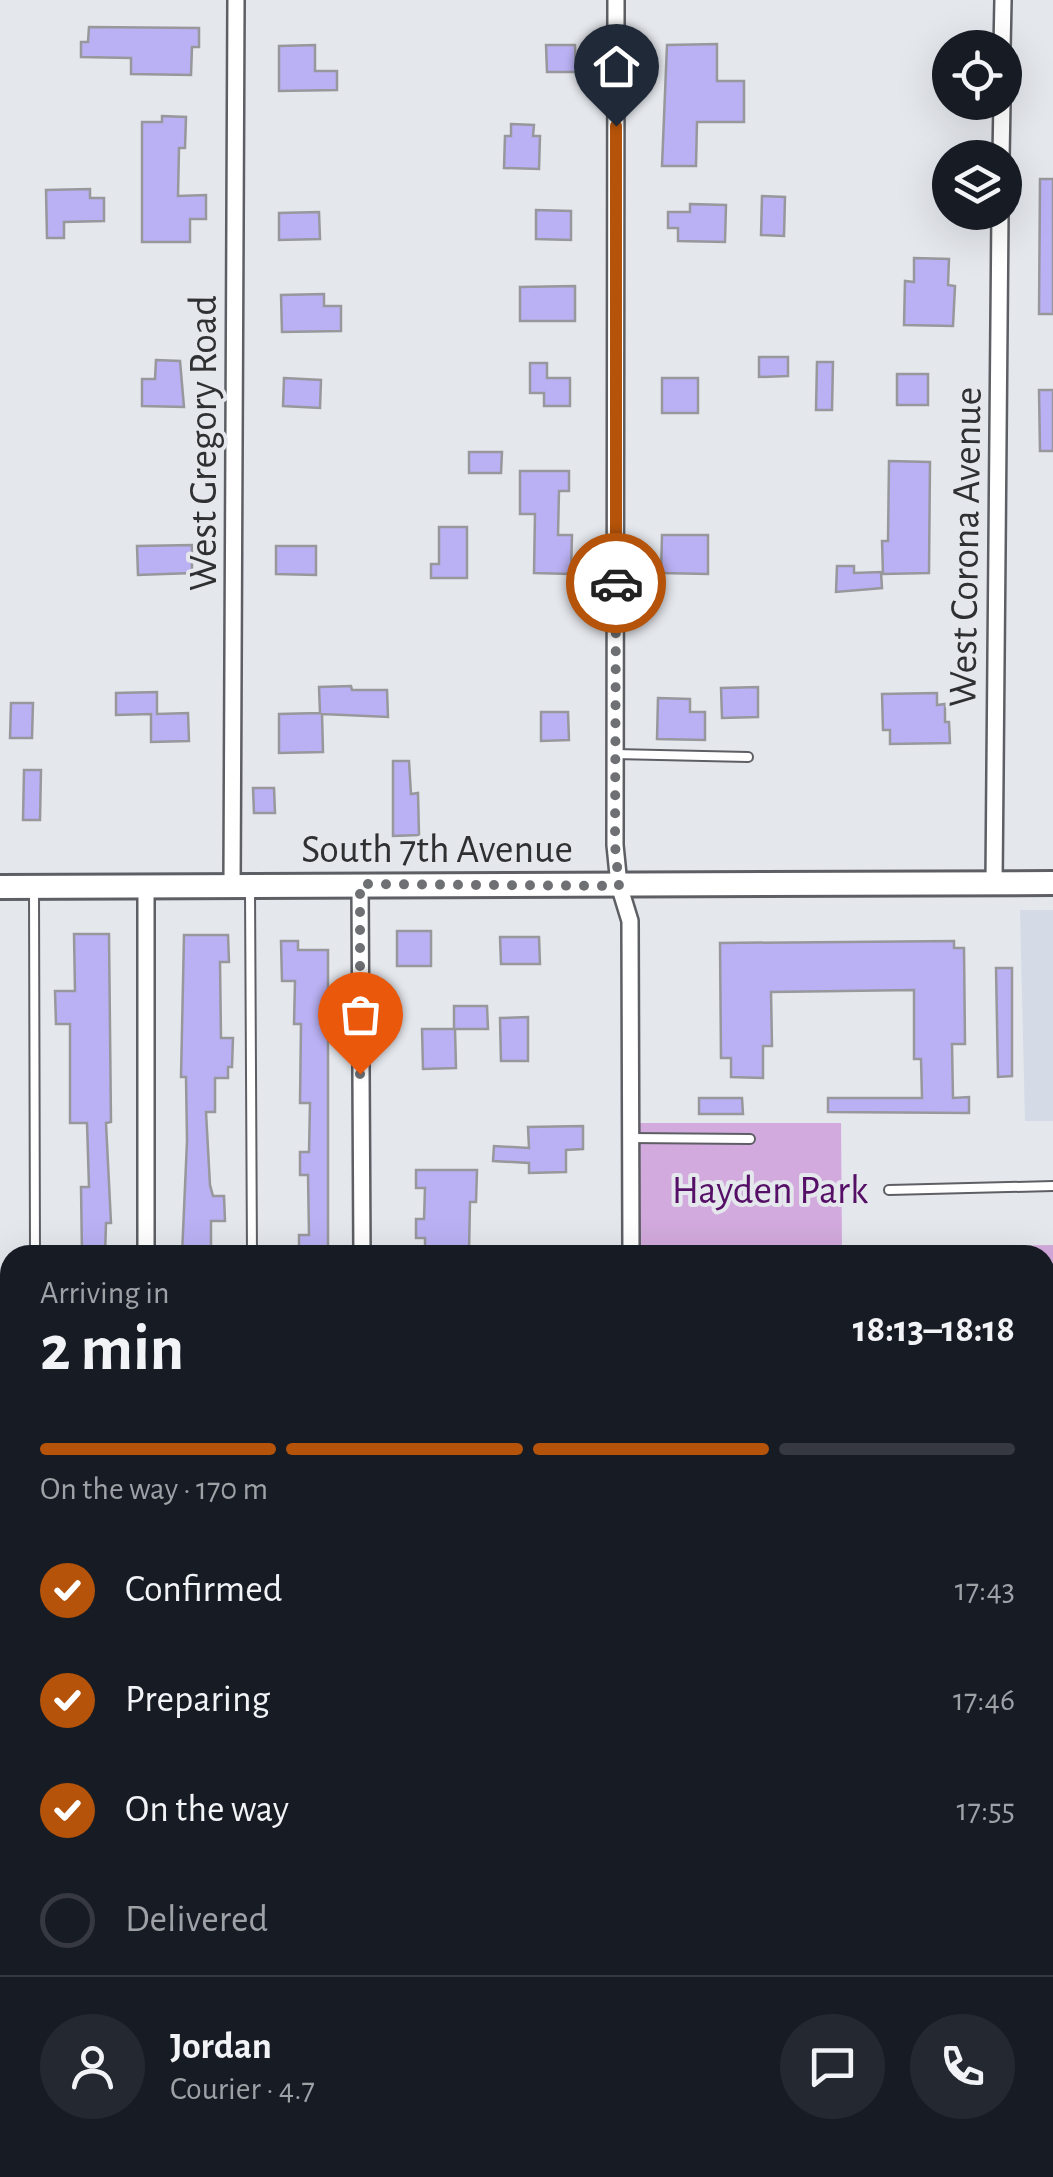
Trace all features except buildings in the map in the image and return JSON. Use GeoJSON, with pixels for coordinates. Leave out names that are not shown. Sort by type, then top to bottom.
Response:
{"type":"FeatureCollection","features":[{"type":"Feature","properties":{"kind":"main road","name":"South 7th Avenue"},"geometry":{"type":"LineString","coordinates":[[0,887],[1053,882]]}},
{"type":"Feature","properties":{"kind":"street","name":"West Gregory Road"},"geometry":{"type":"LineString","coordinates":[[236,0],[241,886]]}},
{"type":"Feature","properties":{"kind":"street"},"geometry":{"type":"LineString","coordinates":[[616,0],[614,754],[619,886],[630,920],[631,1245]]}},
{"type":"Feature","properties":{"kind":"street"},"geometry":{"type":"LineString","coordinates":[[1002,0],[1002,30]]}},
{"type":"Feature","properties":{"kind":"street","name":"West Corona Avenue"},"geometry":{"type":"LineString","coordinates":[[994,883],[1000,230]]}},
{"type":"Feature","properties":{"kind":"street"},"geometry":{"type":"LineString","coordinates":[[360,884],[362,1245]]}},
{"type":"Feature","properties":{"kind":"street"},"geometry":{"type":"LineString","coordinates":[[146,886],[146,1245]]}},
{"type":"Feature","properties":{"kind":"lane"},"geometry":{"type":"LineString","coordinates":[[614,754],[748,757]]}},
{"type":"Feature","properties":{"kind":"lane"},"geometry":{"type":"LineString","coordinates":[[241,886],[252,1245]]}},
{"type":"Feature","properties":{"kind":"lane"},"geometry":{"type":"LineString","coordinates":[[34,887],[35,1245]]}},
{"type":"Feature","properties":{"kind":"lane"},"geometry":{"type":"LineString","coordinates":[[630,1138],[750,1140]]}},
{"type":"Feature","properties":{"kind":"lane"},"geometry":{"type":"LineString","coordinates":[[889,1190],[1053,1186]]}},
{"type":"Feature","properties":{"kind":"shaded area"},"geometry":{"type":"Polygon","coordinates":[[[1020,910],[1053,910],[1053,1121],[1025,1121],[1020,910]]]}},
{"type":"Feature","properties":{"kind":"green space","name":"Hayden Park"},"geometry":{"type":"Polygon","coordinates":[[[630,1123],[841,1123],[842,1245],[631,1245],[630,1123]]]}},
{"type":"Feature","properties":{"kind":"way so far"},"geometry":{"type":"LineString","coordinates":[[360,1074],[360,884],[619,886],[614,754],[616,583]]}},
{"type":"Feature","properties":{"kind":"route"},"geometry":{"type":"LineString","coordinates":[[616,126],[616,583]]}}]}
